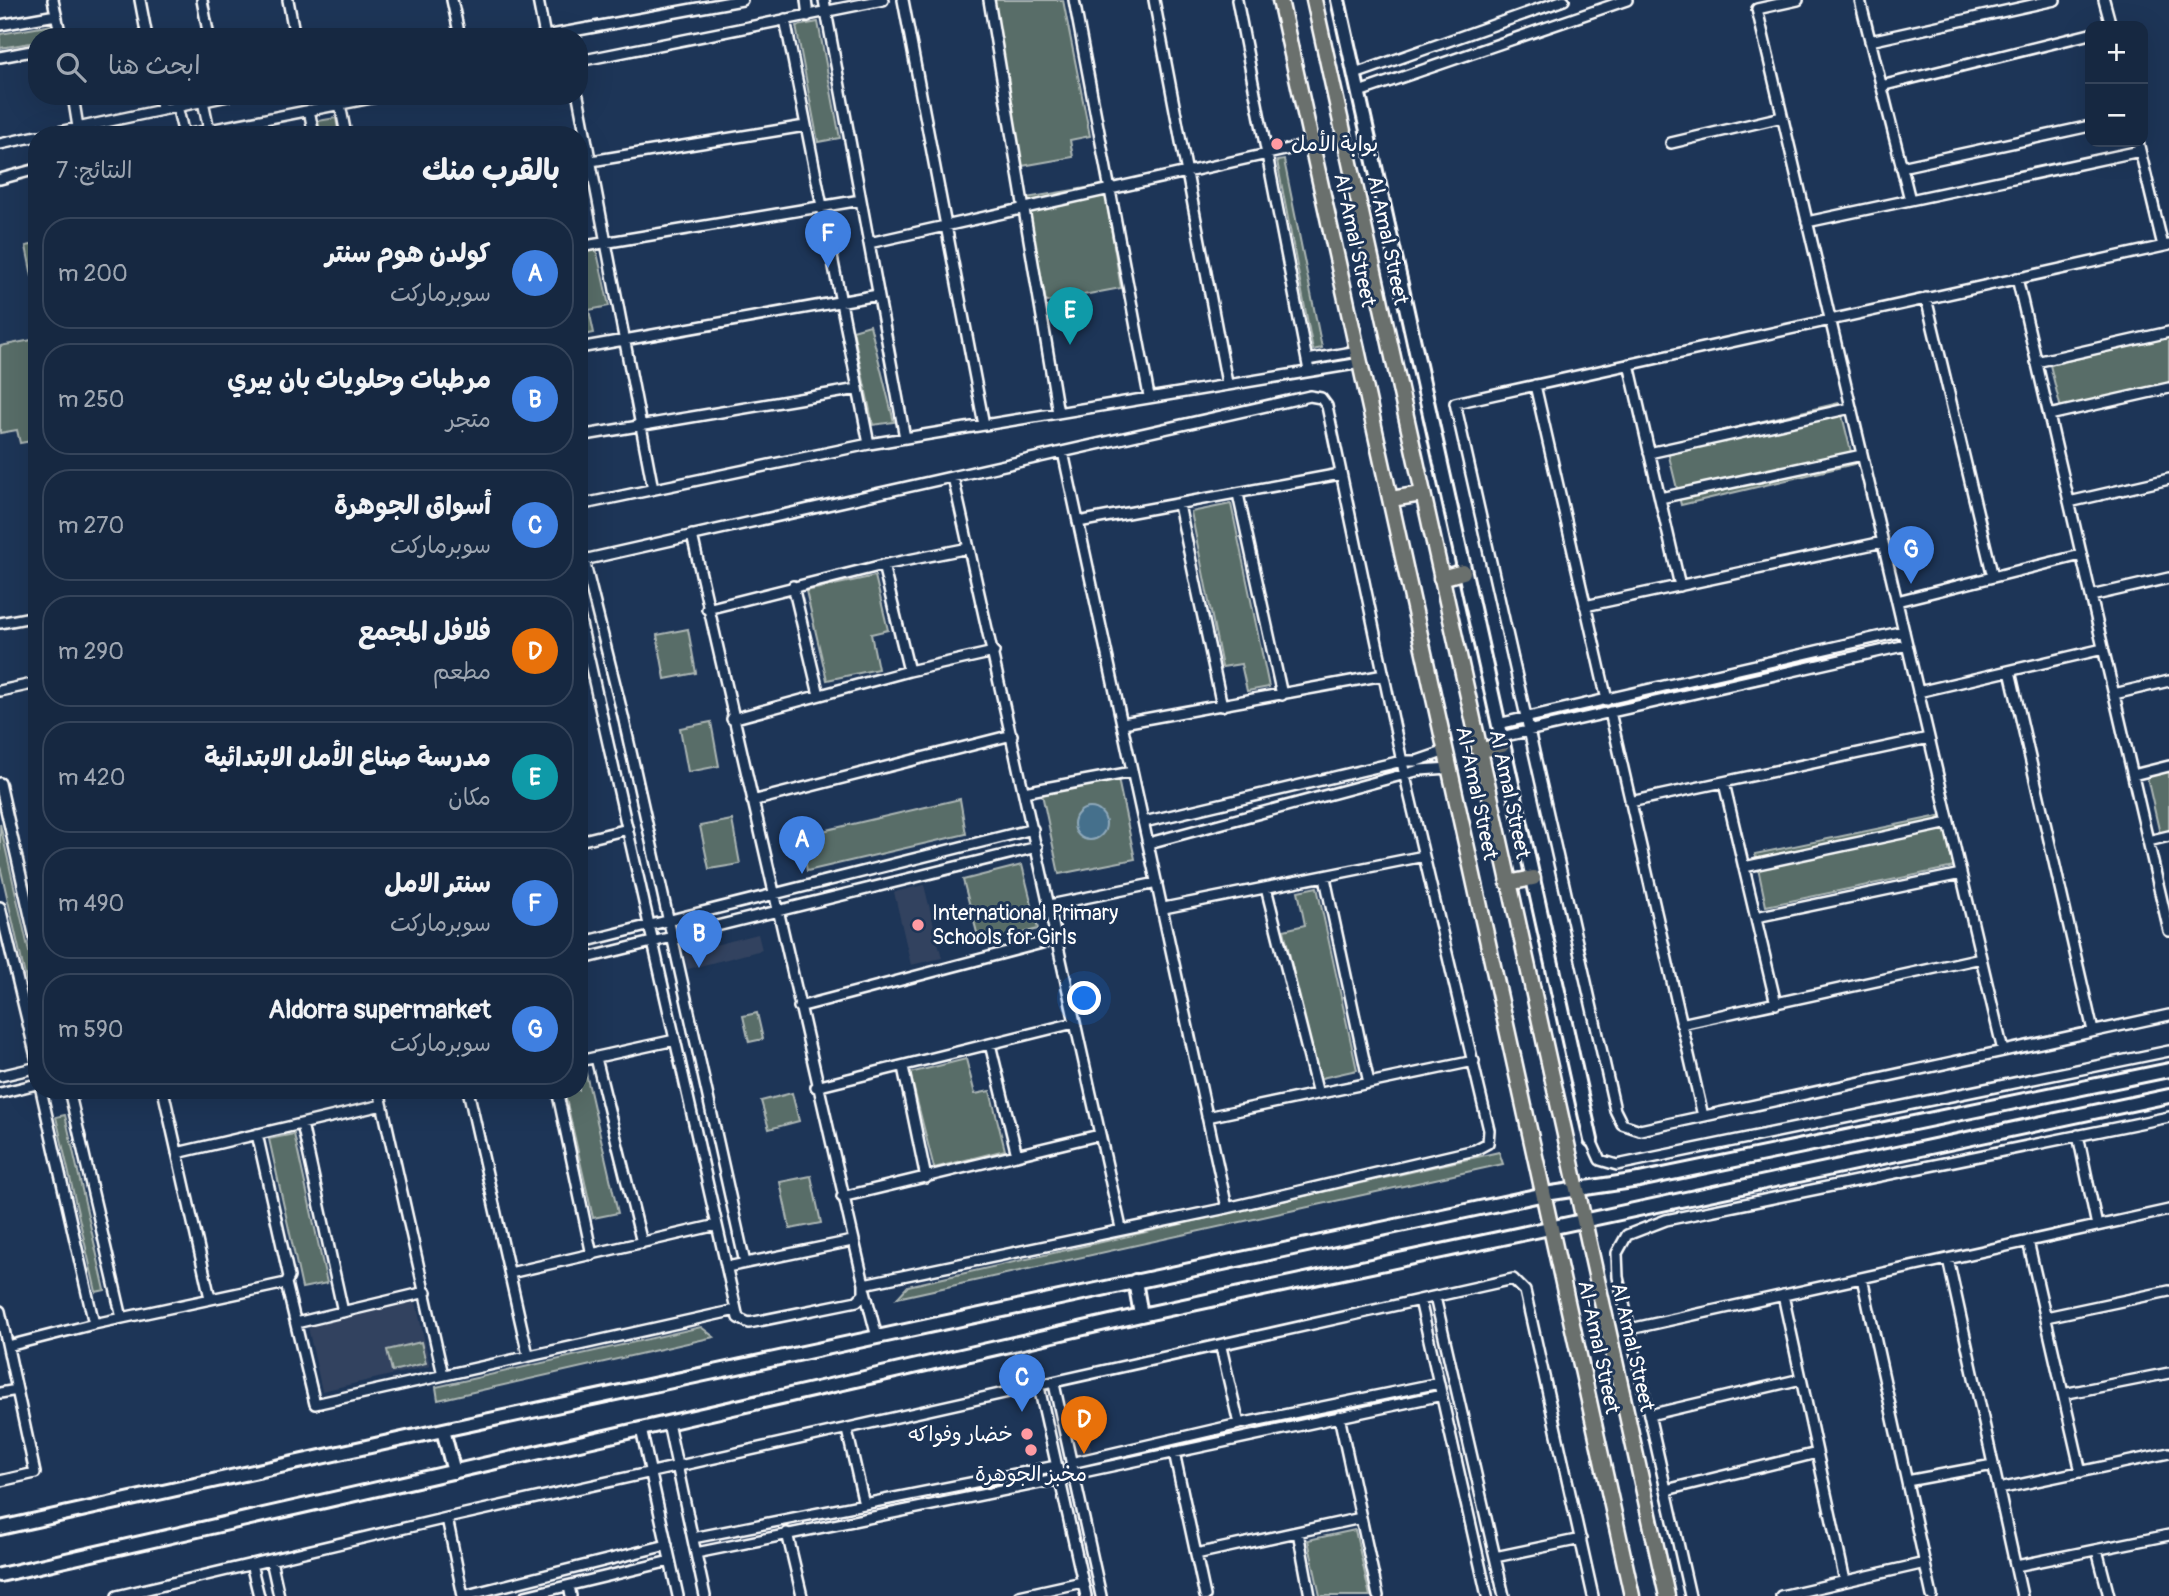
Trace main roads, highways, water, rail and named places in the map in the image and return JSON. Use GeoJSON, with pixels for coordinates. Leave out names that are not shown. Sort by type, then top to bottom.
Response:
{"type":"FeatureCollection","features":[{"type":"Feature","properties":{"kind":"main road","name":"Al-Amal Street"},"geometry":{"type":"LineString","coordinates":[[1280,0],[1632,1596]]}},
{"type":"Feature","properties":{"kind":"main road","name":"Al Amal Street"},"geometry":{"type":"LineString","coordinates":[[1314,0],[1667,1596]]}},
{"type":"Feature","properties":{"kind":"main road"},"geometry":{"type":"LineString","coordinates":[[1339,0],[1463,572],[1591,1140]]}},
{"type":"Feature","properties":{"kind":"main road"},"geometry":{"type":"LineString","coordinates":[[1391,499],[1423,494]]}},
{"type":"Feature","properties":{"kind":"main road"},"geometry":{"type":"LineString","coordinates":[[1441,578],[1463,572]]}},
{"type":"Feature","properties":{"kind":"main road"},"geometry":{"type":"LineString","coordinates":[[1479,751],[1500,736]]}},
{"type":"Feature","properties":{"kind":"main road"},"geometry":{"type":"LineString","coordinates":[[1508,883],[1533,878]]}},
{"type":"Feature","properties":{"kind":"main road"},"geometry":{"type":"LineString","coordinates":[[0,1528],[443,1430],[1545,1194],[1639,1180],[2169,1070]]}},
{"type":"Feature","properties":{"kind":"main road"},"geometry":{"type":"LineString","coordinates":[[0,1575],[1141,1315],[2169,1096]]}},
{"type":"Feature","properties":{"kind":"main road"},"geometry":{"type":"LineString","coordinates":[[1135,1281],[1141,1315]]}},
{"type":"Feature","properties":{"kind":"main road"},"geometry":{"type":"LineString","coordinates":[[443,1430],[454,1472]]}},
{"type":"Feature","properties":{"kind":"place","name":"بوابة الأمل"},"geometry":{"type":"Point","coordinates":[1277,144]}},
{"type":"Feature","properties":{"kind":"place","name":"سنتر الامل"},"geometry":{"type":"Point","coordinates":[828,268]}},
{"type":"Feature","properties":{"kind":"place","name":"مدرسة صناع الأمل الابتدائية"},"geometry":{"type":"Point","coordinates":[1070,345]}},
{"type":"Feature","properties":{"kind":"place","name":"Aldorra supermarket"},"geometry":{"type":"Point","coordinates":[1911,584]}},
{"type":"Feature","properties":{"kind":"place","name":"كولدن هوم سنتر"},"geometry":{"type":"Point","coordinates":[802,874]}},
{"type":"Feature","properties":{"kind":"place","name":"International Primary Schools for Girls"},"geometry":{"type":"Point","coordinates":[918,925]}},
{"type":"Feature","properties":{"kind":"place","name":"مرطبات وحلويات بان بيري"},"geometry":{"type":"Point","coordinates":[699,968]}},
{"type":"Feature","properties":{"kind":"place","name":"أسواق الجوهرة"},"geometry":{"type":"Point","coordinates":[1022,1412]}},
{"type":"Feature","properties":{"kind":"place","name":"خضار وفواكه"},"geometry":{"type":"Point","coordinates":[1027,1434]}},
{"type":"Feature","properties":{"kind":"place","name":"مخبز الجوهرة"},"geometry":{"type":"Point","coordinates":[1031,1450]}},
{"type":"Feature","properties":{"kind":"place","name":"فلافل المجمع"},"geometry":{"type":"Point","coordinates":[1084,1454]}}]}
